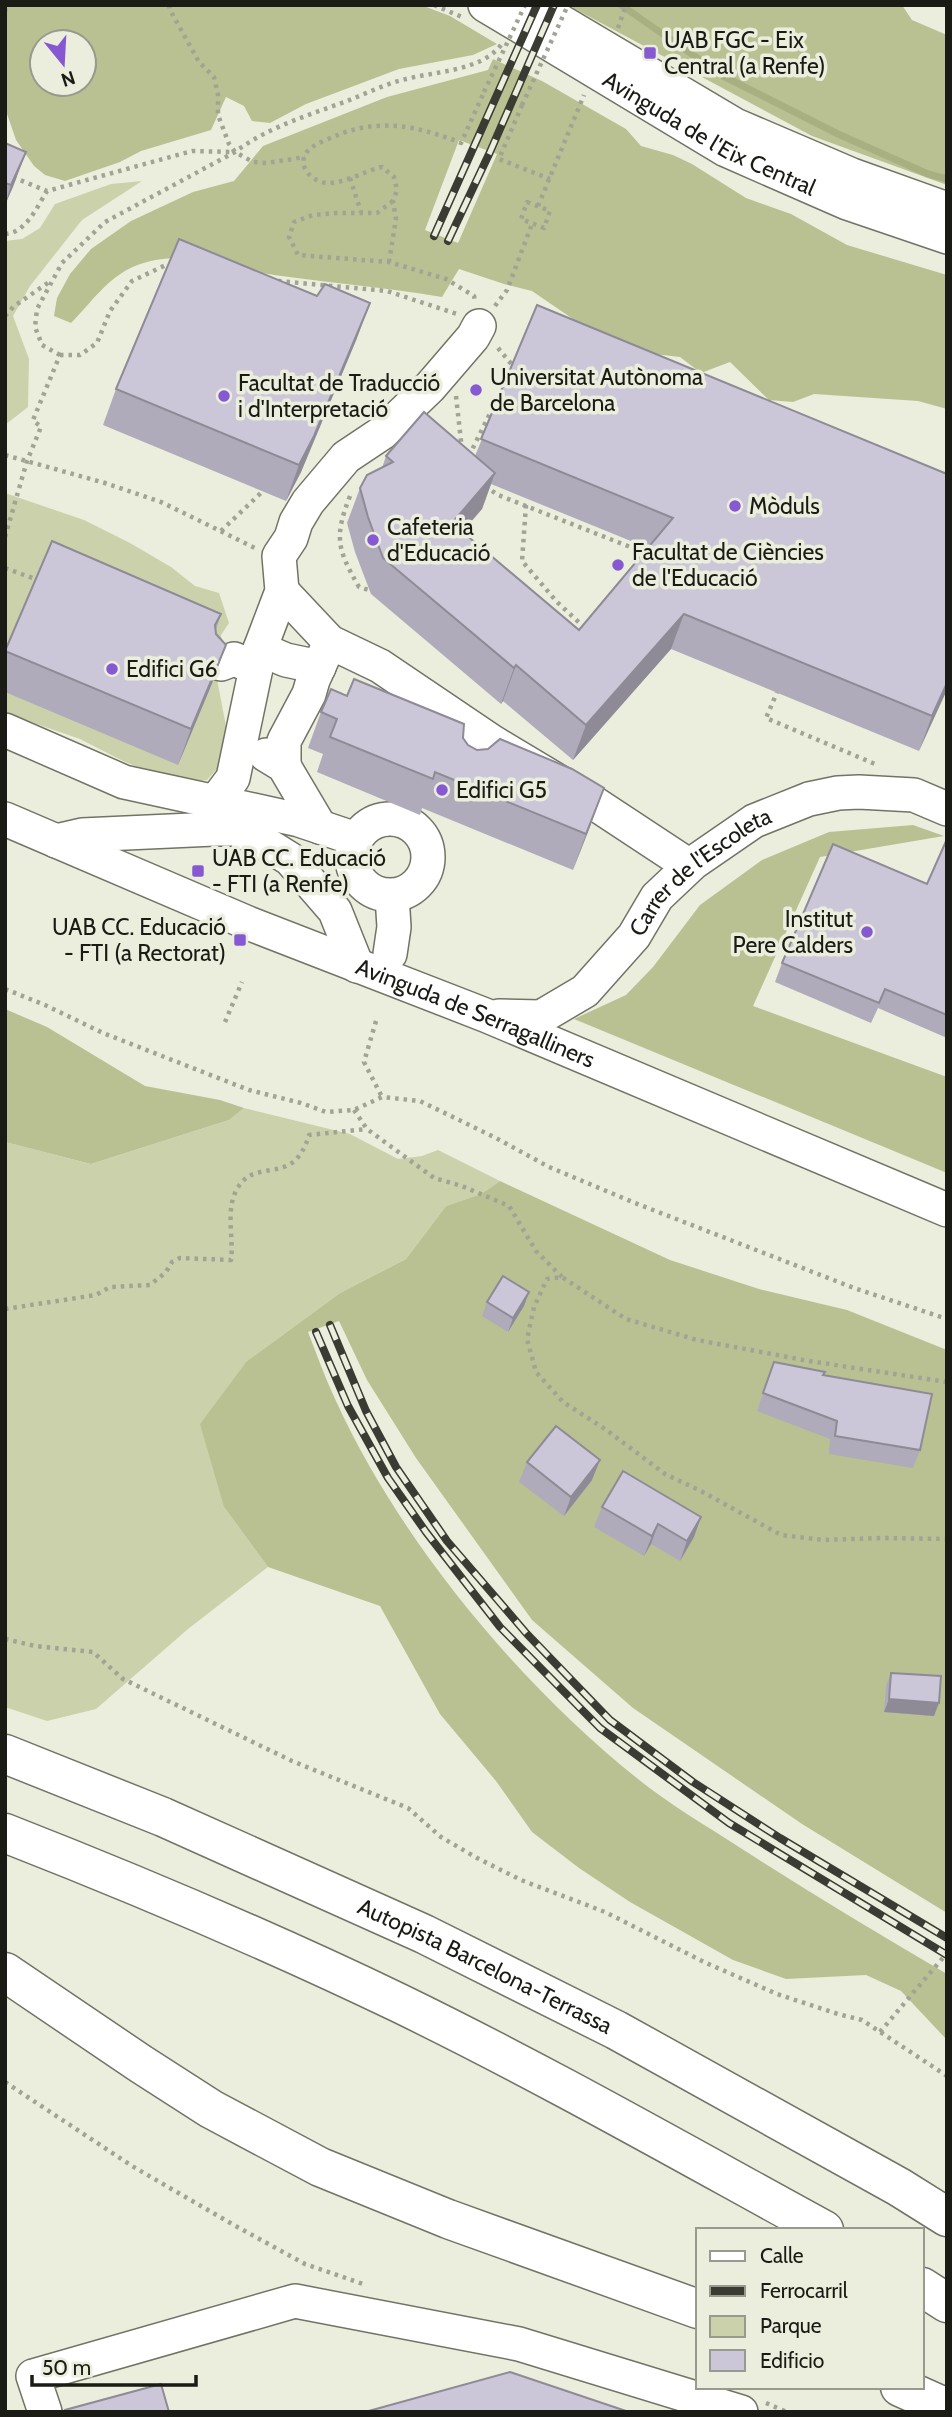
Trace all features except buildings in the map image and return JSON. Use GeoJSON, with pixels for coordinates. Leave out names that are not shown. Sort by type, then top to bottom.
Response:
{"type":"FeatureCollection","features":[{"type":"Feature","properties":{"kind":"highway","name":"Autopista Barcelona-Terrassa"},"geometry":{"type":"LineString","coordinates":[[5,1755],[163,1817],[424,1934],[616,2030],[947,2217]]}},
{"type":"Feature","properties":{"kind":"highway"},"geometry":{"type":"LineString","coordinates":[[5,1833],[146,1889],[399,2004],[590,2102],[820,2228]]}},
{"type":"Feature","properties":{"kind":"highway"},"geometry":{"type":"LineString","coordinates":[[5,1972],[211,2109],[295,2155],[448,2219],[696,2308]]}},
{"type":"Feature","properties":{"kind":"highway"},"geometry":{"type":"LineString","coordinates":[[924,2288],[947,2303]]}},
{"type":"Feature","properties":{"kind":"highway"},"geometry":{"type":"LineString","coordinates":[[904,2389],[947,2408]]}},
{"type":"Feature","properties":{"kind":"street","name":"Avinguda de l'Eix Central"},"geometry":{"type":"LineString","coordinates":[[485,5],[726,150],[847,203],[947,237]]}},
{"type":"Feature","properties":{"kind":"street","name":"Avinguda de l'Eix Central"},"geometry":{"type":"LineString","coordinates":[[533,5],[735,125],[852,175],[947,209]]}},
{"type":"Feature","properties":{"kind":"street"},"geometry":{"type":"LineString","coordinates":[[215,802],[233,778],[258,658],[282,591],[279,556],[308,502],[346,457],[382,433],[411,407],[453,361],[479,326]]}},
{"type":"Feature","properties":{"kind":"street"},"geometry":{"type":"LineString","coordinates":[[282,591],[325,655]]}},
{"type":"Feature","properties":{"kind":"street"},"geometry":{"type":"LineString","coordinates":[[284,766],[284,741],[309,694],[325,655]]}},
{"type":"Feature","properties":{"kind":"street"},"geometry":{"type":"LineString","coordinates":[[221,664],[234,659],[286,660],[325,655],[380,666],[491,741],[682,861]]}},
{"type":"Feature","properties":{"kind":"street"},"geometry":{"type":"LineString","coordinates":[[248,705],[270,716],[296,714]]}},
{"type":"Feature","properties":{"kind":"street"},"geometry":{"type":"LineString","coordinates":[[5,730],[124,782],[299,820],[356,839]]}},
{"type":"Feature","properties":{"kind":"street"},"geometry":{"type":"LineString","coordinates":[[468,767],[491,741]]}},
{"type":"Feature","properties":{"kind":"street"},"geometry":{"type":"LineString","coordinates":[[241,744],[284,766],[320,827]]}},
{"type":"Feature","properties":{"kind":"street","name":"Carrer de l'Escoleta"},"geometry":{"type":"LineString","coordinates":[[485,1015],[541,1017],[586,991],[634,936],[657,897],[693,863],[754,821],[809,799],[838,793],[914,795],[947,809]]}},
{"type":"Feature","properties":{"kind":"street"},"geometry":{"type":"LineString","coordinates":[[215,802],[235,829]]}},
{"type":"Feature","properties":{"kind":"street","name":"Avinguda de Serragalliners"},"geometry":{"type":"LineString","coordinates":[[5,819],[248,923],[485,1015],[947,1210]]}},
{"type":"Feature","properties":{"kind":"street"},"geometry":{"type":"LineString","coordinates":[[386,819],[398,819],[410,824],[430,824],[426,842],[428,866],[423,877],[415,887],[404,893],[392,895],[370,890],[355,873],[352,850],[356,839],[363,829],[386,819]]}},
{"type":"Feature","properties":{"kind":"street"},"geometry":{"type":"LineString","coordinates":[[56,841],[82,835],[235,829],[253,836],[290,859],[335,911],[357,966]]}},
{"type":"Feature","properties":{"kind":"street","name":"Avinguda de Serragalliners"},"geometry":{"type":"LineString","coordinates":[[390,954],[394,927],[392,895]]}},
{"type":"Feature","properties":{"kind":"street"},"geometry":{"type":"LineString","coordinates":[[45,2412],[33,2376],[295,2301],[519,2344],[741,2412]]}},
{"type":"Feature","properties":{"kind":"path"},"geometry":{"type":"LineString","coordinates":[[5,12],[6,5]]}},
{"type":"Feature","properties":{"kind":"path"},"geometry":{"type":"LineString","coordinates":[[169,5],[199,62],[214,77],[218,115],[229,144],[235,152],[253,162],[267,163],[304,157]]}},
{"type":"Feature","properties":{"kind":"path"},"geometry":{"type":"LineString","coordinates":[[389,262],[397,219],[393,201],[397,190],[394,177],[382,167],[329,183],[311,178],[304,168],[304,157],[309,149],[325,140],[377,125],[403,125],[461,143],[525,5]]}},
{"type":"Feature","properties":{"kind":"path"},"geometry":{"type":"LineString","coordinates":[[550,178],[499,159],[568,5]]}},
{"type":"Feature","properties":{"kind":"path"},"geometry":{"type":"LineString","coordinates":[[617,31],[626,5]]}},
{"type":"Feature","properties":{"kind":"path"},"geometry":{"type":"LineString","coordinates":[[178,265],[168,264],[132,281],[110,312],[97,343],[80,355],[60,355],[41,345],[35,327],[37,309],[62,263],[105,222],[235,152],[250,141],[296,120],[401,80],[479,62],[493,55]]}},
{"type":"Feature","properties":{"kind":"path"},"geometry":{"type":"LineString","coordinates":[[538,206],[584,94]]}},
{"type":"Feature","properties":{"kind":"path"},"geometry":{"type":"LineString","coordinates":[[5,174],[47,191],[192,151],[235,152]]}},
{"type":"Feature","properties":{"kind":"path"},"geometry":{"type":"LineString","coordinates":[[13,172],[20,180]]}},
{"type":"Feature","properties":{"kind":"path"},"geometry":{"type":"LineString","coordinates":[[350,178],[361,212]]}},
{"type":"Feature","properties":{"kind":"path"},"geometry":{"type":"LineString","coordinates":[[5,234],[14,234],[26,224],[47,191]]}},
{"type":"Feature","properties":{"kind":"path"},"geometry":{"type":"LineString","coordinates":[[393,201],[377,213],[368,215],[361,212],[313,215],[294,222],[289,237],[298,255],[389,262],[446,279],[474,296],[479,326]]}},
{"type":"Feature","properties":{"kind":"path"},"geometry":{"type":"LineString","coordinates":[[527,202],[550,211],[544,228],[532,224],[520,219],[527,202]]}},
{"type":"Feature","properties":{"kind":"path"},"geometry":{"type":"LineString","coordinates":[[507,290],[532,224]]}},
{"type":"Feature","properties":{"kind":"path"},"geometry":{"type":"LineString","coordinates":[[5,316],[54,278]]}},
{"type":"Feature","properties":{"kind":"path"},"geometry":{"type":"LineString","coordinates":[[273,281],[387,291],[440,307],[479,326]]}},
{"type":"Feature","properties":{"kind":"path"},"geometry":{"type":"LineString","coordinates":[[5,537],[27,461],[41,427],[33,420],[60,355]]}},
{"type":"Feature","properties":{"kind":"path"},"geometry":{"type":"LineString","coordinates":[[453,361],[462,455]]}},
{"type":"Feature","properties":{"kind":"path"},"geometry":{"type":"LineString","coordinates":[[469,457],[513,366]]}},
{"type":"Feature","properties":{"kind":"path"},"geometry":{"type":"LineString","coordinates":[[5,455],[161,502],[256,549],[279,556]]}},
{"type":"Feature","properties":{"kind":"path"},"geometry":{"type":"LineString","coordinates":[[479,483],[498,495],[652,555],[644,564]]}},
{"type":"Feature","properties":{"kind":"path"},"geometry":{"type":"LineString","coordinates":[[354,487],[342,518],[338,544],[359,587],[369,590]]}},
{"type":"Feature","properties":{"kind":"path"},"geometry":{"type":"LineString","coordinates":[[221,531],[263,491]]}},
{"type":"Feature","properties":{"kind":"path"},"geometry":{"type":"LineString","coordinates":[[526,505],[522,561],[557,602],[586,629]]}},
{"type":"Feature","properties":{"kind":"path"},"geometry":{"type":"LineString","coordinates":[[5,568],[44,582]]}},
{"type":"Feature","properties":{"kind":"path"},"geometry":{"type":"LineString","coordinates":[[577,638],[595,619]]}},
{"type":"Feature","properties":{"kind":"path"},"geometry":{"type":"LineString","coordinates":[[781,684],[766,718],[876,764]]}},
{"type":"Feature","properties":{"kind":"path"},"geometry":{"type":"LineString","coordinates":[[225,1022],[242,982]]}},
{"type":"Feature","properties":{"kind":"path"},"geometry":{"type":"LineString","coordinates":[[5,989],[45,1004],[103,1033],[249,1090],[326,1112],[354,1110],[382,1097],[420,1101],[549,1167],[635,1203],[855,1288],[947,1319]]}},
{"type":"Feature","properties":{"kind":"path"},"geometry":{"type":"LineString","coordinates":[[376,1021],[364,1062],[382,1097]]}},
{"type":"Feature","properties":{"kind":"path"},"geometry":{"type":"LineString","coordinates":[[354,1110],[367,1129],[434,1178],[462,1186],[509,1206],[536,1251],[562,1277],[626,1318],[697,1340],[809,1361],[947,1382]]}},
{"type":"Feature","properties":{"kind":"path"},"geometry":{"type":"LineString","coordinates":[[5,1309],[96,1295],[110,1287],[150,1285],[166,1272],[172,1262],[180,1258],[231,1260],[232,1204],[237,1188],[255,1172],[282,1169],[303,1154],[309,1135],[367,1129]]}},
{"type":"Feature","properties":{"kind":"path"},"geometry":{"type":"LineString","coordinates":[[562,1277],[547,1279],[534,1307],[527,1339],[536,1372],[563,1402],[605,1429],[665,1474],[781,1535],[823,1540],[947,1539]]}},
{"type":"Feature","properties":{"kind":"path"},"geometry":{"type":"LineString","coordinates":[[5,1639],[35,1646],[93,1652],[123,1679],[292,1761],[408,1808],[441,1837],[521,1880],[605,1912],[704,1962],[777,1994],[862,2020],[947,2076]]}},
{"type":"Feature","properties":{"kind":"path"},"geometry":{"type":"LineString","coordinates":[[880,2032],[947,1953]]}},
{"type":"Feature","properties":{"kind":"path"},"geometry":{"type":"LineString","coordinates":[[5,2082],[132,2166],[232,2224],[305,2264],[371,2287]]}},
{"type":"Feature","properties":{"kind":"green space"},"geometry":{"type":"Polygon","coordinates":[[[5,5],[421,5],[450,16],[497,44],[473,55],[399,69],[306,104],[270,123],[252,121],[244,106],[226,97],[211,130],[141,151],[120,162],[65,181],[45,175],[34,166],[16,140],[5,108],[5,5]]]}},
{"type":"Feature","properties":{"kind":"green space"},"geometry":{"type":"Polygon","coordinates":[[[574,5],[902,5],[912,20],[947,35],[947,185],[812,136],[573,8],[574,5]]]}},
{"type":"Feature","properties":{"kind":"green space"},"geometry":{"type":"Polygon","coordinates":[[[493,59],[542,81],[626,129],[641,146],[673,155],[692,164],[746,198],[791,214],[847,245],[947,275],[947,409],[918,401],[814,394],[793,402],[769,400],[730,362],[701,373],[680,357],[646,353],[589,330],[532,291],[459,269],[442,297],[274,275],[179,258],[165,259],[135,266],[116,277],[71,323],[54,316],[57,298],[70,274],[91,249],[131,221],[193,192],[234,181],[263,146],[387,97],[488,70],[493,59]],[[459,140],[425,230],[458,243],[497,154],[459,140]]]}},
{"type":"Feature","properties":{"kind":"green space"},"geometry":{"type":"Polygon","coordinates":[[[142,181],[82,220],[30,286],[13,316],[29,359],[28,407],[5,425],[5,241],[22,239],[40,228],[55,204],[111,184],[142,181]]]}},
{"type":"Feature","properties":{"kind":"green space"},"geometry":{"type":"Polygon","coordinates":[[[5,493],[84,520],[171,567],[195,586],[219,593],[229,623],[221,635],[224,657],[216,674],[230,747],[224,761],[207,780],[176,783],[80,739],[5,713],[5,493]]]}},
{"type":"Feature","properties":{"kind":"green space"},"geometry":{"type":"Polygon","coordinates":[[[913,825],[944,836],[820,857],[753,1006],[947,1077],[947,1173],[574,1019],[626,995],[653,967],[700,905],[762,860],[829,832],[913,825]]]}},
{"type":"Feature","properties":{"kind":"green space"},"geometry":{"type":"Polygon","coordinates":[[[5,1009],[47,1027],[145,1086],[220,1100],[244,1108],[229,1120],[91,1164],[5,1142],[5,1009]]]}},
{"type":"Feature","properties":{"kind":"green space"},"geometry":{"type":"Polygon","coordinates":[[[244,1108],[350,1134],[398,1159],[422,1156],[438,1150],[500,1181],[481,1194],[446,1206],[406,1259],[340,1293],[247,1361],[224,1507],[268,1567],[188,1629],[96,1709],[47,1721],[5,1707],[5,1142],[91,1164],[229,1120],[244,1108]]]}},
{"type":"Feature","properties":{"kind":"green space"},"geometry":{"type":"Polygon","coordinates":[[[500,1181],[670,1260],[759,1289],[847,1310],[947,1350],[947,1913],[802,1824],[633,1708],[532,1620],[416,1458],[367,1380],[339,1321],[308,1332],[336,1401],[362,1454],[393,1506],[428,1557],[507,1654],[593,1741],[650,1788],[790,1880],[947,1974],[947,2040],[901,1991],[866,1975],[786,1979],[733,1960],[630,1902],[579,1868],[532,1832],[496,1781],[440,1714],[380,1606],[268,1567],[224,1507],[200,1424],[247,1361],[340,1293],[406,1259],[446,1206],[481,1194],[500,1181]]]}},
{"type":"Feature","properties":{"kind":"waterway"},"geometry":{"type":"LineString","coordinates":[[621,5],[723,76],[838,134],[928,174],[947,179]]}},
{"type":"Feature","properties":{"kind":"railway"},"geometry":{"type":"LineString","coordinates":[[434,236],[537,5]]}},
{"type":"Feature","properties":{"kind":"railway"},"geometry":{"type":"LineString","coordinates":[[448,241],[554,5]]}},
{"type":"Feature","properties":{"kind":"railway"},"geometry":{"type":"LineString","coordinates":[[330,1325],[366,1411],[396,1467],[447,1541],[527,1634],[610,1720],[693,1782],[780,1838],[947,1938]]}},
{"type":"Feature","properties":{"kind":"railway"},"geometry":{"type":"LineString","coordinates":[[316,1332],[348,1406],[388,1478],[426,1532],[500,1627],[600,1728],[729,1823],[947,1955]]}},
{"type":"Feature","properties":{"kind":"place","name":"UAB FGC - Eix Central (a Renfe)"},"geometry":{"type":"Point","coordinates":[650,53]}},
{"type":"Feature","properties":{"kind":"place","name":"Universitat Autònoma de Barcelona"},"geometry":{"type":"Point","coordinates":[476,390]}},
{"type":"Feature","properties":{"kind":"place","name":"Facultat de Traducció i d'Interpretació"},"geometry":{"type":"Point","coordinates":[224,396]}},
{"type":"Feature","properties":{"kind":"place","name":"Mòduls"},"geometry":{"type":"Point","coordinates":[735,506]}},
{"type":"Feature","properties":{"kind":"place","name":"Cafeteria d'Educació"},"geometry":{"type":"Point","coordinates":[373,540]}},
{"type":"Feature","properties":{"kind":"place","name":"Facultat de Ciències de l'Educació"},"geometry":{"type":"Point","coordinates":[618,565]}},
{"type":"Feature","properties":{"kind":"place","name":"Edifici G6"},"geometry":{"type":"Point","coordinates":[112,669]}},
{"type":"Feature","properties":{"kind":"place","name":"Edifici G5"},"geometry":{"type":"Point","coordinates":[442,790]}},
{"type":"Feature","properties":{"kind":"place","name":"UAB CC. Educació - FTI (a Renfe)"},"geometry":{"type":"Point","coordinates":[198,871]}},
{"type":"Feature","properties":{"kind":"place","name":"Institut Pere Calders"},"geometry":{"type":"Point","coordinates":[867,932]}},
{"type":"Feature","properties":{"kind":"place","name":"UAB CC. Educació - FTI (a Rectorat)"},"geometry":{"type":"Point","coordinates":[240,940]}}]}
